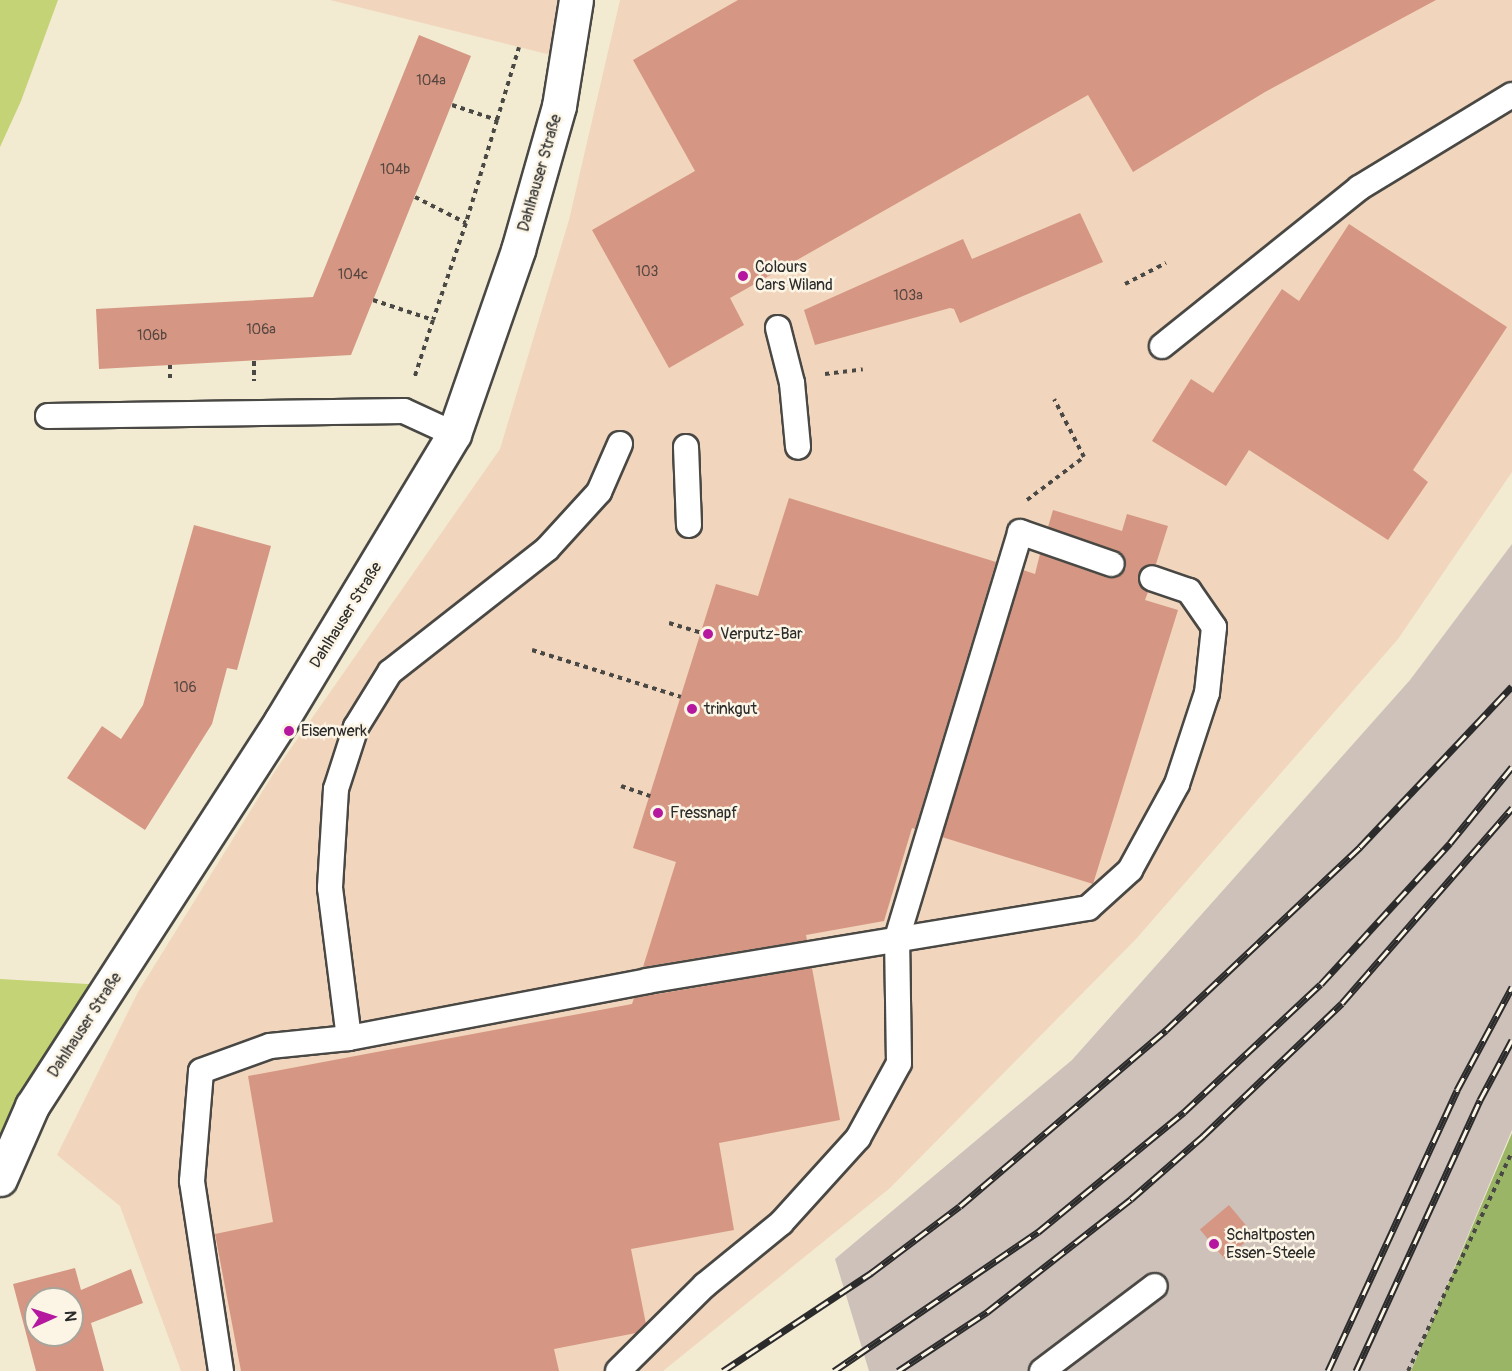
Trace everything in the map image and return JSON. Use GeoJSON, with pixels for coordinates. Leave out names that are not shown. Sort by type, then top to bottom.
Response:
{"type":"FeatureCollection","features":[{"type":"Feature","properties":{"kind":"street","name":"Dahlhauser Straße"},"geometry":{"type":"LineString","coordinates":[[0,1179],[32,1106],[281,721],[454,434],[519,250],[559,106],[576,0]]}},
{"type":"Feature","properties":{"kind":"lane"},"geometry":{"type":"LineString","coordinates":[[1162,346],[1359,188],[1512,95]]}},
{"type":"Feature","properties":{"kind":"lane"},"geometry":{"type":"LineString","coordinates":[[778,328],[792,383],[798,447]]}},
{"type":"Feature","properties":{"kind":"lane"},"geometry":{"type":"LineString","coordinates":[[48,416],[404,411],[454,434]]}},
{"type":"Feature","properties":{"kind":"lane"},"geometry":{"type":"LineString","coordinates":[[349,1038],[330,888],[336,789],[356,727],[390,672],[547,549],[599,492],[620,444]]}},
{"type":"Feature","properties":{"kind":"lane"},"geometry":{"type":"LineString","coordinates":[[686,447],[689,525]]}},
{"type":"Feature","properties":{"kind":"lane"},"geometry":{"type":"LineString","coordinates":[[618,1371],[705,1285],[781,1223],[858,1138],[899,1063],[897,938],[1020,532],[1112,564]]}},
{"type":"Feature","properties":{"kind":"lane"},"geometry":{"type":"LineString","coordinates":[[221,1371],[192,1181],[201,1071],[270,1046],[349,1038],[897,938],[1088,908],[1130,870],[1177,784],[1207,693],[1214,627],[1189,591],[1152,578]]}},
{"type":"Feature","properties":{"kind":"lane"},"geometry":{"type":"LineString","coordinates":[[1042,1371],[1155,1286]]}},
{"type":"Feature","properties":{"kind":"path"},"geometry":{"type":"LineString","coordinates":[[404,411],[466,223],[519,47]]}},
{"type":"Feature","properties":{"kind":"path"},"geometry":{"type":"LineString","coordinates":[[452,105],[497,120]]}},
{"type":"Feature","properties":{"kind":"path"},"geometry":{"type":"LineString","coordinates":[[415,197],[466,223]]}},
{"type":"Feature","properties":{"kind":"path"},"geometry":{"type":"LineString","coordinates":[[1125,284],[1166,263]]}},
{"type":"Feature","properties":{"kind":"path"},"geometry":{"type":"LineString","coordinates":[[373,300],[433,320]]}},
{"type":"Feature","properties":{"kind":"path"},"geometry":{"type":"LineString","coordinates":[[824,374],[863,369]]}},
{"type":"Feature","properties":{"kind":"path"},"geometry":{"type":"LineString","coordinates":[[1024,504],[1084,457],[1054,399]]}},
{"type":"Feature","properties":{"kind":"path"},"geometry":{"type":"LineString","coordinates":[[669,623],[701,633]]}},
{"type":"Feature","properties":{"kind":"path"},"geometry":{"type":"LineString","coordinates":[[532,650],[681,697]]}},
{"type":"Feature","properties":{"kind":"path"},"geometry":{"type":"LineString","coordinates":[[621,786],[650,796]]}},
{"type":"Feature","properties":{"kind":"path"},"geometry":{"type":"LineString","coordinates":[[1408,1371],[1512,1152]]}},
{"type":"Feature","properties":{"kind":"shaded area"},"geometry":{"type":"Polygon","coordinates":[[[330,0],[571,0],[559,57],[330,0]]]}},
{"type":"Feature","properties":{"kind":"shaded area"},"geometry":{"type":"Polygon","coordinates":[[[620,0],[1512,0],[1512,472],[1398,639],[1136,939],[890,1188],[663,1371],[181,1371],[120,1206],[57,1155],[138,992],[275,771],[500,449],[569,220],[620,0]]]}},
{"type":"Feature","properties":{"kind":"shaded area"},"geometry":{"type":"Polygon","coordinates":[[[1512,544],[1512,1130],[1411,1371],[869,1371],[835,1259],[1072,1060],[1410,680],[1512,544]]]}},
{"type":"Feature","properties":{"kind":"green space"},"geometry":{"type":"Polygon","coordinates":[[[0,0],[58,0],[21,101],[0,147],[0,0]]]}},
{"type":"Feature","properties":{"kind":"green space"},"geometry":{"type":"Polygon","coordinates":[[[0,979],[105,985],[0,1141],[0,979]]]}},
{"type":"Feature","properties":{"kind":"green space"},"geometry":{"type":"Polygon","coordinates":[[[1512,1133],[1512,1371],[1411,1371],[1512,1133]]]}},
{"type":"Feature","properties":{"kind":"building"},"geometry":{"type":"Polygon","coordinates":[[[738,0],[1436,0],[1265,92],[1133,172],[1088,95],[730,298],[744,325],[669,368],[592,230],[695,171],[633,60],[738,0]]]}},
{"type":"Feature","properties":{"kind":"building"},"geometry":{"type":"Polygon","coordinates":[[[419,35],[471,56],[351,355],[99,369],[96,309],[313,297],[419,35]]]}},
{"type":"Feature","properties":{"kind":"building"},"geometry":{"type":"Polygon","coordinates":[[[1080,213],[1103,262],[960,323],[954,309],[950,308],[815,345],[804,310],[963,239],[972,259],[1080,213]]]}},
{"type":"Feature","properties":{"kind":"building"},"geometry":{"type":"Polygon","coordinates":[[[1349,224],[1507,327],[1413,470],[1428,482],[1388,540],[1249,450],[1226,486],[1152,441],[1191,379],[1213,393],[1282,289],[1299,301],[1349,224]]]}},
{"type":"Feature","properties":{"kind":"building"},"geometry":{"type":"Polygon","coordinates":[[[789,498],[996,562],[915,829],[912,828],[884,921],[806,935],[807,940],[643,967],[676,862],[633,848],[716,584],[758,596],[789,498]]]}},
{"type":"Feature","properties":{"kind":"building"},"geometry":{"type":"Polygon","coordinates":[[[1053,510],[1122,531],[1127,514],[1168,526],[1156,564],[1143,567],[1138,580],[1148,592],[1145,600],[1178,610],[1093,884],[942,837],[1023,570],[1035,574],[1040,554],[1108,578],[1121,575],[1126,568],[1123,555],[1117,551],[1048,527],[1053,510]]]}},
{"type":"Feature","properties":{"kind":"building"},"geometry":{"type":"Polygon","coordinates":[[[194,525],[271,546],[237,670],[227,668],[212,724],[145,830],[67,778],[102,726],[121,739],[143,705],[194,525]]]}},
{"type":"Feature","properties":{"kind":"building"},"geometry":{"type":"Polygon","coordinates":[[[812,968],[840,1120],[719,1143],[734,1230],[631,1249],[646,1324],[636,1333],[554,1349],[559,1371],[241,1371],[215,1234],[273,1222],[248,1076],[632,1004],[634,998],[812,968]]]}},
{"type":"Feature","properties":{"kind":"building"},"geometry":{"type":"Polygon","coordinates":[[[1229,1205],[1254,1235],[1225,1259],[1200,1229],[1229,1205]]]}},
{"type":"Feature","properties":{"kind":"building"},"geometry":{"type":"Polygon","coordinates":[[[75,1268],[80,1287],[24,1287],[24,1326],[13,1284],[75,1268]]]}},
{"type":"Feature","properties":{"kind":"building"},"geometry":{"type":"Polygon","coordinates":[[[131,1269],[143,1303],[91,1323],[104,1371],[36,1371],[30,1347],[84,1347],[84,1289],[131,1269]]]}},
{"type":"Feature","properties":{"kind":"railway"},"geometry":{"type":"LineString","coordinates":[[723,1371],[871,1273],[960,1206],[1166,1030],[1360,847],[1512,686]]}},
{"type":"Feature","properties":{"kind":"railway"},"geometry":{"type":"LineString","coordinates":[[834,1371],[1038,1232],[1184,1112],[1321,984],[1450,843],[1512,767]]}},
{"type":"Feature","properties":{"kind":"railway"},"geometry":{"type":"LineString","coordinates":[[898,1371],[987,1312],[1131,1199],[1203,1136],[1342,1003],[1512,808]]}},
{"type":"Feature","properties":{"kind":"railway"},"geometry":{"type":"LineString","coordinates":[[1328,1371],[1457,1090],[1512,987]]}},
{"type":"Feature","properties":{"kind":"railway"},"geometry":{"type":"LineString","coordinates":[[1356,1371],[1480,1100],[1512,1040]]}},
{"type":"Feature","properties":{"kind":"place","name":"Colours Cars Wiland"},"geometry":{"type":"Point","coordinates":[743,276]}},
{"type":"Feature","properties":{"kind":"place","name":"Verputz-Bar"},"geometry":{"type":"Point","coordinates":[708,634]}},
{"type":"Feature","properties":{"kind":"place","name":"trinkgut"},"geometry":{"type":"Point","coordinates":[692,709]}},
{"type":"Feature","properties":{"kind":"place","name":"Eisenwerk"},"geometry":{"type":"Point","coordinates":[289,731]}},
{"type":"Feature","properties":{"kind":"place","name":"Fressnapf"},"geometry":{"type":"Point","coordinates":[658,813]}},
{"type":"Feature","properties":{"kind":"place","name":"Schaltposten Essen-Steele"},"geometry":{"type":"Point","coordinates":[1214,1244]}}]}
